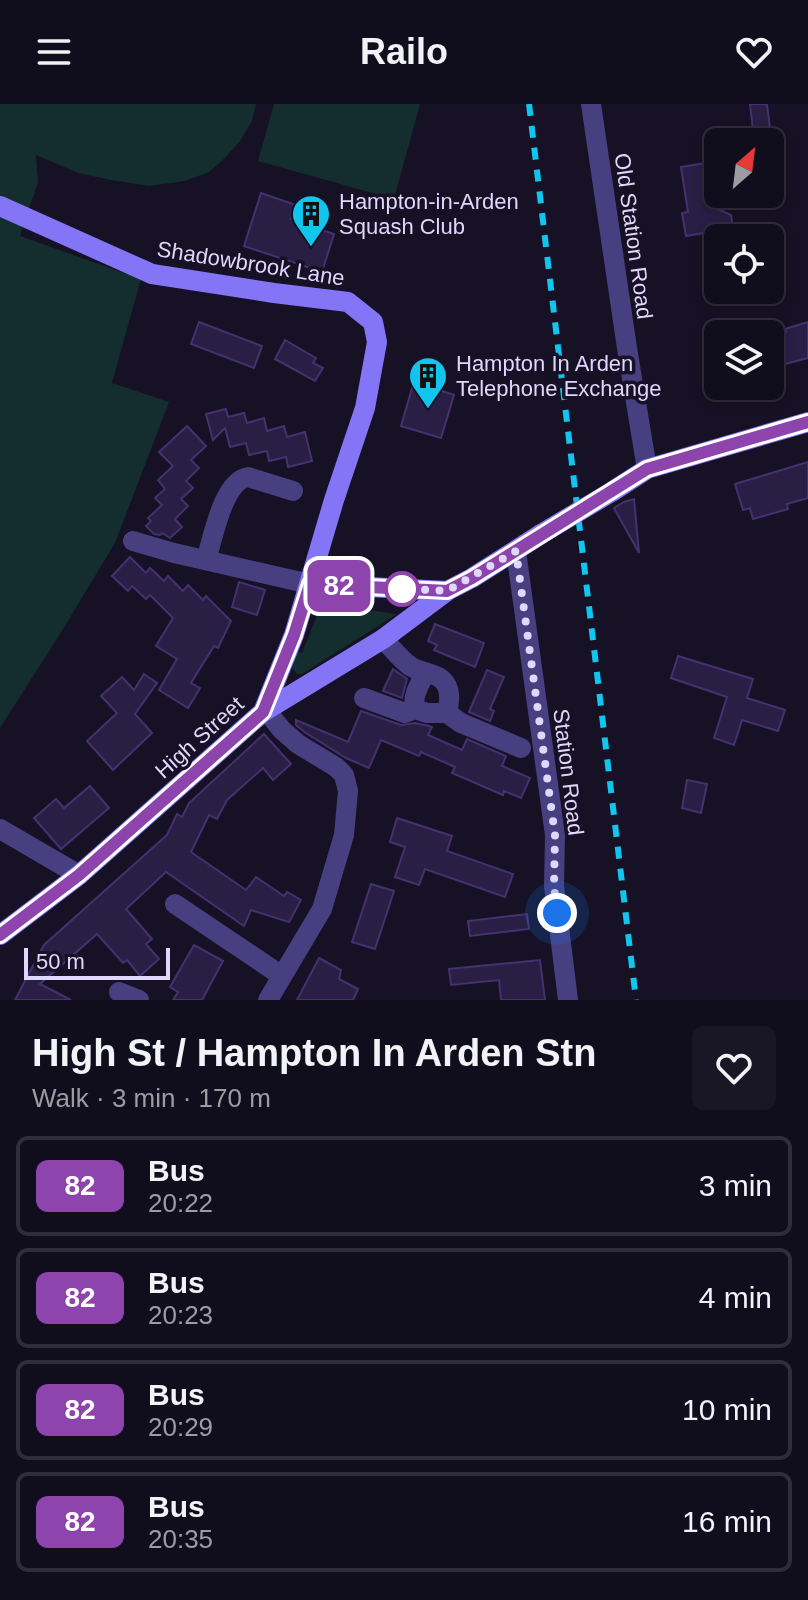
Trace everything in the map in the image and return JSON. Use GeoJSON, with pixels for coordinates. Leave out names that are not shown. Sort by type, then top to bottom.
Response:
{"type":"FeatureCollection","features":[{"type":"Feature","properties":{"kind":"main road","name":"Shadowbrook Lane"},"geometry":{"type":"LineString","coordinates":[[0,206],[152,274],[348,302],[373,322],[377,342],[365,408],[294,635],[264,711]]}},
{"type":"Feature","properties":{"kind":"main road","name":"High Street"},"geometry":{"type":"LineString","coordinates":[[0,935],[79,875],[264,711],[383,639],[447,591],[647,469],[808,422]]}},
{"type":"Feature","properties":{"kind":"main road"},"geometry":{"type":"LineString","coordinates":[[310,584],[447,591]]}},
{"type":"Feature","properties":{"kind":"street","name":"Old Station Road"},"geometry":{"type":"LineString","coordinates":[[591,104],[647,469]]}},
{"type":"Feature","properties":{"kind":"street"},"geometry":{"type":"LineString","coordinates":[[206,560],[226,496],[235,483],[248,477],[293,491]]}},
{"type":"Feature","properties":{"kind":"street"},"geometry":{"type":"LineString","coordinates":[[133,541],[310,584]]}},
{"type":"Feature","properties":{"kind":"street","name":"Station Road"},"geometry":{"type":"LineString","coordinates":[[516,551],[555,835],[554,886],[568,1000]]}},
{"type":"Feature","properties":{"kind":"street"},"geometry":{"type":"LineString","coordinates":[[383,639],[410,666],[440,677],[451,699],[447,713]]}},
{"type":"Feature","properties":{"kind":"street"},"geometry":{"type":"LineString","coordinates":[[415,709],[413,701],[425,674]]}},
{"type":"Feature","properties":{"kind":"street"},"geometry":{"type":"LineString","coordinates":[[364,698],[405,713],[415,709],[427,713],[447,713],[461,723],[521,748]]}},
{"type":"Feature","properties":{"kind":"street"},"geometry":{"type":"LineString","coordinates":[[264,711],[298,744],[336,767],[344,775],[348,791],[344,835],[322,909],[268,1000]]}},
{"type":"Feature","properties":{"kind":"street"},"geometry":{"type":"LineString","coordinates":[[0,829],[79,875]]}},
{"type":"Feature","properties":{"kind":"street"},"geometry":{"type":"LineString","coordinates":[[175,904],[282,976]]}},
{"type":"Feature","properties":{"kind":"street"},"geometry":{"type":"LineString","coordinates":[[119,992],[139,1000]]}},
{"type":"Feature","properties":{"kind":"green space"},"geometry":{"type":"Polygon","coordinates":[[[0,104],[256,104],[252,121],[226,157],[209,172],[185,181],[149,186],[111,180],[78,173],[36,155],[38,182],[20,236],[141,279],[112,383],[169,402],[115,543],[0,728],[0,104]]]}},
{"type":"Feature","properties":{"kind":"green space"},"geometry":{"type":"Polygon","coordinates":[[[274,104],[420,104],[394,199],[258,161],[274,104]]]}},
{"type":"Feature","properties":{"kind":"green space"},"geometry":{"type":"Polygon","coordinates":[[[325,604],[397,614],[302,674],[297,674],[292,668],[297,651],[302,653],[320,608],[325,604]]]}},
{"type":"Feature","properties":{"kind":"building"},"geometry":{"type":"Polygon","coordinates":[[[750,104],[767,104],[770,128],[753,128],[750,104]]]}},
{"type":"Feature","properties":{"kind":"building"},"geometry":{"type":"Polygon","coordinates":[[[704,163],[704,208],[718,208],[731,215],[732,224],[704,224],[704,233],[686,236],[682,213],[688,212],[681,167],[704,163]]]}},
{"type":"Feature","properties":{"kind":"building"},"geometry":{"type":"Polygon","coordinates":[[[261,193],[296,205],[291,219],[334,234],[322,272],[244,246],[261,193]]]}},
{"type":"Feature","properties":{"kind":"building"},"geometry":{"type":"Polygon","coordinates":[[[199,322],[262,346],[254,368],[191,344],[199,322]]]}},
{"type":"Feature","properties":{"kind":"building"},"geometry":{"type":"Polygon","coordinates":[[[808,322],[808,358],[784,364],[785,329],[808,322]]]}},
{"type":"Feature","properties":{"kind":"building"},"geometry":{"type":"Polygon","coordinates":[[[285,340],[316,358],[313,363],[323,368],[315,381],[275,359],[285,340]]]}},
{"type":"Feature","properties":{"kind":"building","name":"Hampton In Arden Telephone Exchange"},"geometry":{"type":"Polygon","coordinates":[[[417,371],[436,376],[433,388],[454,395],[441,438],[401,426],[417,371]]]}},
{"type":"Feature","properties":{"kind":"building"},"geometry":{"type":"Polygon","coordinates":[[[226,409],[228,417],[244,413],[247,423],[264,418],[267,431],[284,426],[287,437],[305,432],[312,461],[288,467],[286,457],[269,461],[267,451],[249,455],[246,443],[230,447],[225,428],[213,440],[206,414],[226,409]]]}},
{"type":"Feature","properties":{"kind":"building"},"geometry":{"type":"Polygon","coordinates":[[[187,426],[206,446],[191,460],[199,468],[186,481],[193,488],[181,499],[188,506],[175,519],[182,527],[170,538],[162,533],[154,534],[146,526],[151,521],[148,518],[162,505],[155,498],[165,489],[158,480],[173,466],[159,452],[187,426]]]}},
{"type":"Feature","properties":{"kind":"building"},"geometry":{"type":"Polygon","coordinates":[[[808,462],[808,498],[787,504],[788,509],[753,519],[750,508],[743,510],[735,484],[808,462]]]}},
{"type":"Feature","properties":{"kind":"building"},"geometry":{"type":"Polygon","coordinates":[[[634,499],[639,553],[614,508],[634,499]]]}},
{"type":"Feature","properties":{"kind":"building"},"geometry":{"type":"Polygon","coordinates":[[[130,557],[146,573],[150,568],[164,581],[168,576],[183,591],[188,585],[203,600],[206,596],[231,621],[218,648],[214,646],[191,683],[200,688],[188,708],[159,690],[177,659],[156,646],[173,618],[150,595],[146,599],[132,586],[128,591],[112,576],[130,557]]]}},
{"type":"Feature","properties":{"kind":"building"},"geometry":{"type":"Polygon","coordinates":[[[239,582],[265,590],[257,615],[232,607],[239,582]]]}},
{"type":"Feature","properties":{"kind":"building"},"geometry":{"type":"Polygon","coordinates":[[[435,624],[484,643],[475,667],[434,650],[437,645],[428,641],[435,624]]]}},
{"type":"Feature","properties":{"kind":"building"},"geometry":{"type":"Polygon","coordinates":[[[678,656],[753,679],[747,698],[785,710],[778,731],[742,720],[734,745],[714,738],[727,697],[671,678],[678,656]]]}},
{"type":"Feature","properties":{"kind":"building"},"geometry":{"type":"Polygon","coordinates":[[[393,669],[407,679],[402,698],[383,691],[393,669]]]}},
{"type":"Feature","properties":{"kind":"building"},"geometry":{"type":"Polygon","coordinates":[[[487,670],[504,677],[490,709],[494,711],[490,721],[469,712],[487,670]]]}},
{"type":"Feature","properties":{"kind":"building"},"geometry":{"type":"Polygon","coordinates":[[[144,674],[157,683],[135,714],[152,733],[113,770],[87,741],[117,713],[101,696],[122,677],[134,690],[144,674]]]}},
{"type":"Feature","properties":{"kind":"building"},"geometry":{"type":"Polygon","coordinates":[[[361,711],[401,725],[415,723],[432,727],[428,735],[462,750],[467,739],[506,756],[502,766],[530,778],[521,798],[504,791],[503,795],[452,773],[455,767],[421,752],[419,756],[381,740],[369,768],[346,758],[296,725],[296,720],[348,742],[361,711]]]}},
{"type":"Feature","properties":{"kind":"building"},"geometry":{"type":"Polygon","coordinates":[[[264,734],[291,764],[273,780],[263,768],[227,800],[217,819],[209,815],[191,852],[246,890],[256,877],[284,896],[287,892],[301,900],[289,922],[251,910],[244,926],[166,872],[126,909],[152,939],[146,944],[159,959],[140,976],[127,960],[123,963],[97,934],[40,984],[71,1000],[15,1000],[44,945],[167,835],[177,814],[182,817],[189,803],[264,734]]]}},
{"type":"Feature","properties":{"kind":"building"},"geometry":{"type":"Polygon","coordinates":[[[687,780],[707,784],[701,813],[682,808],[687,780]]]}},
{"type":"Feature","properties":{"kind":"building"},"geometry":{"type":"Polygon","coordinates":[[[90,786],[109,808],[61,849],[34,818],[56,799],[64,808],[90,786]]]}},
{"type":"Feature","properties":{"kind":"building"},"geometry":{"type":"Polygon","coordinates":[[[397,818],[452,836],[447,851],[513,874],[505,897],[425,869],[419,885],[395,877],[405,847],[390,842],[397,818]]]}},
{"type":"Feature","properties":{"kind":"building"},"geometry":{"type":"Polygon","coordinates":[[[371,884],[394,891],[375,949],[352,942],[371,884]]]}},
{"type":"Feature","properties":{"kind":"building"},"geometry":{"type":"Polygon","coordinates":[[[527,914],[529,929],[470,936],[468,921],[527,914]]]}},
{"type":"Feature","properties":{"kind":"building"},"geometry":{"type":"Polygon","coordinates":[[[194,945],[223,961],[202,1000],[173,1000],[178,992],[170,987],[194,945]]]}},
{"type":"Feature","properties":{"kind":"building"},"geometry":{"type":"Polygon","coordinates":[[[319,958],[341,970],[339,979],[358,989],[353,1000],[297,1000],[319,958]]]}},
{"type":"Feature","properties":{"kind":"building"},"geometry":{"type":"Polygon","coordinates":[[[540,960],[545,1000],[501,1000],[499,980],[451,985],[449,969],[540,960]]]}},
{"type":"Feature","properties":{"kind":"railway"},"geometry":{"type":"LineString","coordinates":[[529,104],[636,1000]]}},
{"type":"Feature","properties":{"kind":"bus line","name":"82"},"geometry":{"type":"LineString","coordinates":[[0,935],[79,875],[263,712],[294,635],[310,584],[447,591],[647,469],[808,422]]}},
{"type":"Feature","properties":{"kind":"place","name":"Hampton-in-Arden Squash Club"},"geometry":{"type":"Point","coordinates":[311,248]}},
{"type":"Feature","properties":{"kind":"place","name":"Hampton In Arden Telephone Exchange"},"geometry":{"type":"Point","coordinates":[428,410]}},
{"type":"Feature","properties":{"kind":"route"},"geometry":{"type":"LineString","coordinates":[[402,589],[392,588],[447,591],[516,551],[555,835],[557,913]]}}]}
